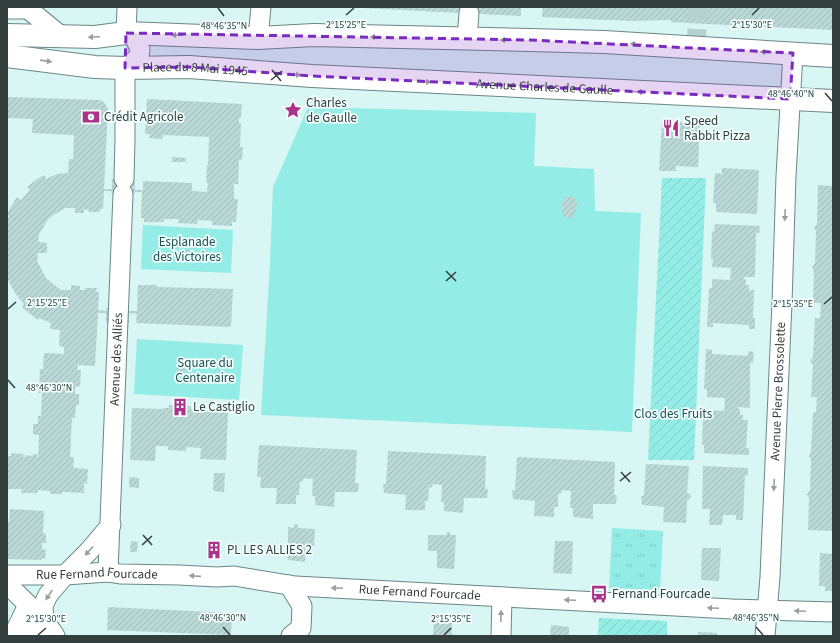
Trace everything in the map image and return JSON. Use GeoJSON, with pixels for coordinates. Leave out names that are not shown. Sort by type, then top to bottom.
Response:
{"type":"FeatureCollection","features":[{"type":"Feature","properties":{"kind":"main road"},"geometry":{"type":"LineString","coordinates":[[7,34],[95,37],[129,34],[258,38],[314,35],[604,42],[833,56]]}},
{"type":"Feature","properties":{"kind":"main road","name":"Place du 8 Mai 1945"},"geometry":{"type":"LineString","coordinates":[[129,34],[125,68],[189,67],[256,71],[258,38]]}},
{"type":"Feature","properties":{"kind":"main road"},"geometry":{"type":"LineString","coordinates":[[7,56],[87,66],[125,68]]}},
{"type":"Feature","properties":{"kind":"main road","name":"Avenue Charles de Gaulle"},"geometry":{"type":"LineString","coordinates":[[256,71],[312,76],[833,101]]}},
{"type":"Feature","properties":{"kind":"street"},"geometry":{"type":"LineString","coordinates":[[127,7],[129,34]]}},
{"type":"Feature","properties":{"kind":"street"},"geometry":{"type":"LineString","coordinates":[[258,38],[261,7]]}},
{"type":"Feature","properties":{"kind":"street"},"geometry":{"type":"LineString","coordinates":[[7,9],[28,9],[61,36]]}},
{"type":"Feature","properties":{"kind":"street"},"geometry":{"type":"LineString","coordinates":[[467,39],[469,13]]}},
{"type":"Feature","properties":{"kind":"street","name":"Avenue Pierre Brossolette"},"geometry":{"type":"LineString","coordinates":[[765,636],[766,609],[770,576],[786,176],[794,53]]}},
{"type":"Feature","properties":{"kind":"street","name":"Avenue des Alliés"},"geometry":{"type":"LineString","coordinates":[[108,572],[125,140],[125,68]]}},
{"type":"Feature","properties":{"kind":"street"},"geometry":{"type":"LineString","coordinates":[[30,636],[44,620],[43,606],[48,595],[89,551],[110,525]]}},
{"type":"Feature","properties":{"kind":"street","name":"Rue Fernand Fourcade"},"geometry":{"type":"LineString","coordinates":[[7,576],[65,575],[108,572],[120,574],[179,574],[217,577],[234,576],[289,585],[732,609],[833,612]]}},
{"type":"Feature","properties":{"kind":"street"},"geometry":{"type":"LineString","coordinates":[[7,584],[44,620],[55,636]]}},
{"type":"Feature","properties":{"kind":"street"},"geometry":{"type":"LineString","coordinates":[[289,585],[302,606],[301,628],[290,636]]}},
{"type":"Feature","properties":{"kind":"street"},"geometry":{"type":"LineString","coordinates":[[501,636],[502,597]]}},
{"type":"Feature","properties":{"kind":"street"},"geometry":{"type":"LineString","coordinates":[[13,636],[28,605]]}},
{"type":"Feature","properties":{"kind":"highlighted area"},"geometry":{"type":"Polygon","coordinates":[[[126,33],[530,40],[793,53],[790,99],[312,76],[189,67],[125,68],[126,33]]]}},
{"type":"Feature","properties":{"kind":"green space"},"geometry":{"type":"Polygon","coordinates":[[[308,107],[536,113],[534,166],[594,169],[595,211],[641,213],[632,432],[261,415],[273,187],[308,107]]]}},
{"type":"Feature","properties":{"kind":"green space","name":"Clos des Fruits"},"geometry":{"type":"Polygon","coordinates":[[[662,178],[706,178],[694,460],[648,460],[662,178]]]}},
{"type":"Feature","properties":{"kind":"green space","name":"Esplanade des Victoires"},"geometry":{"type":"Polygon","coordinates":[[[143,225],[233,230],[231,273],[141,269],[143,225]]]}},
{"type":"Feature","properties":{"kind":"green space","name":"Square du Centenaire"},"geometry":{"type":"Polygon","coordinates":[[[137,339],[243,345],[239,400],[134,394],[137,339]]]}},
{"type":"Feature","properties":{"kind":"green space"},"geometry":{"type":"Polygon","coordinates":[[[612,528],[663,531],[660,590],[609,588],[612,528]]]}},
{"type":"Feature","properties":{"kind":"green space"},"geometry":{"type":"Polygon","coordinates":[[[599,618],[667,621],[667,636],[598,636],[599,618]]]}},
{"type":"Feature","properties":{"kind":"building"},"geometry":{"type":"Polygon","coordinates":[[[521,7],[521,16],[362,8],[521,7]]]}},
{"type":"Feature","properties":{"kind":"building"},"geometry":{"type":"Polygon","coordinates":[[[543,7],[833,7],[833,30],[687,23],[671,22],[671,20],[631,21],[542,17],[543,7]]]}},
{"type":"Feature","properties":{"kind":"building"},"geometry":{"type":"Polygon","coordinates":[[[7,97],[99,100],[104,102],[108,109],[104,189],[112,189],[112,179],[135,180],[135,190],[143,190],[143,181],[192,183],[192,191],[207,192],[208,183],[206,182],[209,137],[163,135],[162,139],[149,138],[150,134],[145,134],[147,99],[242,104],[239,123],[241,123],[240,147],[243,147],[242,160],[239,160],[238,184],[234,184],[234,199],[238,199],[236,222],[232,222],[232,226],[212,225],[212,221],[198,220],[197,224],[178,223],[179,219],[164,219],[164,222],[144,222],[144,218],[141,218],[142,192],[135,192],[134,194],[111,193],[111,191],[104,191],[103,209],[100,209],[100,212],[89,212],[89,210],[84,209],[84,213],[75,213],[75,208],[65,208],[49,218],[39,234],[38,242],[47,243],[47,253],[38,253],[37,261],[46,278],[61,290],[71,290],[71,285],[80,286],[80,290],[85,290],[85,288],[97,288],[96,292],[99,292],[98,310],[106,311],[106,308],[129,309],[129,311],[137,311],[138,285],[233,289],[231,327],[136,323],[137,314],[129,313],[129,323],[106,323],[106,313],[98,313],[95,366],[78,365],[77,370],[81,370],[80,386],[75,387],[75,394],[79,394],[79,405],[76,405],[75,418],[72,418],[70,457],[74,457],[73,468],[88,469],[87,484],[84,483],[84,493],[62,492],[62,494],[50,494],[50,491],[38,490],[37,493],[21,493],[22,489],[7,489],[7,456],[11,456],[11,453],[24,454],[23,457],[25,457],[25,455],[32,456],[37,454],[38,458],[39,435],[33,434],[33,424],[38,424],[38,416],[41,416],[42,393],[39,393],[40,369],[43,369],[44,353],[64,354],[64,347],[59,346],[60,330],[50,329],[51,323],[39,318],[38,320],[25,310],[22,307],[24,304],[15,293],[7,278],[7,221],[9,216],[7,213],[17,197],[21,200],[30,190],[27,187],[40,177],[45,175],[46,179],[57,174],[68,173],[69,159],[73,159],[74,135],[32,133],[33,119],[7,118],[7,97]]]}},
{"type":"Feature","properties":{"kind":"building"},"geometry":{"type":"Polygon","coordinates":[[[662,122],[700,123],[698,167],[676,166],[676,171],[659,171],[662,122]]]}},
{"type":"Feature","properties":{"kind":"building"},"geometry":{"type":"Polygon","coordinates":[[[172,157],[186,158],[186,162],[172,162],[172,157]]]}},
{"type":"Feature","properties":{"kind":"building"},"geometry":{"type":"Polygon","coordinates":[[[722,168],[759,170],[757,214],[716,212],[716,203],[713,203],[715,173],[722,174],[722,168]]]}},
{"type":"Feature","properties":{"kind":"building"},"geometry":{"type":"Polygon","coordinates":[[[818,185],[833,186],[833,531],[808,530],[809,498],[807,494],[810,490],[811,459],[809,456],[811,452],[813,412],[816,412],[817,397],[811,397],[813,365],[810,361],[813,357],[815,318],[820,318],[821,303],[813,303],[814,271],[812,267],[815,263],[816,231],[814,227],[817,224],[818,185]]]}},
{"type":"Feature","properties":{"kind":"building"},"geometry":{"type":"Polygon","coordinates":[[[564,197],[575,197],[575,202],[577,202],[574,218],[563,217],[564,212],[562,212],[562,202],[564,202],[564,197]]]}},
{"type":"Feature","properties":{"kind":"building"},"geometry":{"type":"Polygon","coordinates":[[[715,224],[760,226],[759,233],[756,233],[755,277],[742,277],[746,280],[746,285],[749,285],[749,290],[754,290],[753,318],[755,318],[755,329],[749,329],[749,325],[713,323],[713,327],[707,327],[709,288],[712,288],[712,279],[730,280],[731,268],[712,267],[712,231],[714,232],[715,224]]]}},
{"type":"Feature","properties":{"kind":"building"},"geometry":{"type":"Polygon","coordinates":[[[187,249],[191,253],[187,257],[183,253],[187,249]]]}},
{"type":"Feature","properties":{"kind":"building"},"geometry":{"type":"Polygon","coordinates":[[[706,349],[712,350],[712,354],[748,356],[748,351],[754,352],[753,363],[750,363],[750,408],[737,407],[740,410],[740,415],[743,415],[743,420],[748,420],[746,448],[749,448],[749,455],[704,453],[704,445],[702,445],[703,418],[706,418],[706,410],[724,411],[725,398],[707,397],[707,389],[704,389],[706,349]]]}},
{"type":"Feature","properties":{"kind":"building"},"geometry":{"type":"Polygon","coordinates":[[[182,363],[187,366],[186,371],[181,374],[177,371],[177,366],[182,363]]]}},
{"type":"Feature","properties":{"kind":"building"},"geometry":{"type":"Polygon","coordinates":[[[169,405],[191,406],[191,409],[197,409],[197,411],[228,412],[226,460],[200,459],[201,448],[186,447],[186,451],[168,450],[168,446],[156,446],[155,461],[130,460],[132,408],[163,409],[169,408],[169,405]]]}},
{"type":"Feature","properties":{"kind":"building"},"geometry":{"type":"Polygon","coordinates":[[[259,445],[357,450],[355,483],[359,483],[358,492],[335,492],[334,507],[315,505],[315,496],[312,496],[313,479],[304,478],[303,481],[300,482],[299,495],[296,495],[296,504],[276,504],[277,488],[260,488],[261,477],[257,477],[259,445]]]}},
{"type":"Feature","properties":{"kind":"building"},"geometry":{"type":"Polygon","coordinates":[[[388,451],[486,456],[485,489],[488,489],[487,498],[464,498],[463,513],[444,511],[444,502],[441,502],[442,485],[433,484],[432,487],[429,488],[428,501],[425,501],[425,510],[405,510],[406,495],[384,493],[383,484],[386,484],[388,451]]]}},
{"type":"Feature","properties":{"kind":"building"},"geometry":{"type":"Polygon","coordinates":[[[517,457],[615,462],[614,495],[617,495],[616,504],[593,504],[593,519],[573,517],[573,508],[570,508],[571,491],[562,490],[561,494],[558,494],[558,507],[554,507],[554,517],[534,516],[535,501],[513,499],[512,490],[515,490],[517,457]]]}},
{"type":"Feature","properties":{"kind":"building"},"geometry":{"type":"Polygon","coordinates":[[[646,464],[689,466],[687,493],[690,494],[691,497],[687,501],[686,523],[663,522],[664,507],[642,505],[641,496],[644,496],[646,464]]]}},
{"type":"Feature","properties":{"kind":"building"},"geometry":{"type":"Polygon","coordinates":[[[703,466],[748,468],[748,476],[745,475],[743,520],[736,520],[736,515],[723,515],[722,525],[709,525],[710,509],[702,509],[703,466]]]}},
{"type":"Feature","properties":{"kind":"building"},"geometry":{"type":"Polygon","coordinates":[[[214,473],[225,473],[224,492],[213,491],[214,473]]]}},
{"type":"Feature","properties":{"kind":"building"},"geometry":{"type":"Polygon","coordinates":[[[129,477],[139,478],[139,488],[129,487],[129,477]]]}},
{"type":"Feature","properties":{"kind":"building"},"geometry":{"type":"Polygon","coordinates":[[[10,509],[44,511],[43,533],[46,534],[46,543],[42,543],[42,549],[46,550],[45,559],[7,559],[7,522],[9,522],[10,509]]]}},
{"type":"Feature","properties":{"kind":"building"},"geometry":{"type":"Polygon","coordinates":[[[294,524],[298,525],[298,528],[315,529],[314,546],[306,545],[305,562],[288,560],[288,527],[294,528],[294,524]]]}},
{"type":"Feature","properties":{"kind":"building"},"geometry":{"type":"Polygon","coordinates":[[[447,532],[450,532],[450,535],[456,535],[454,569],[437,568],[437,551],[428,551],[428,535],[446,535],[447,532]]]}},
{"type":"Feature","properties":{"kind":"building"},"geometry":{"type":"Polygon","coordinates":[[[131,541],[138,542],[137,552],[130,552],[131,541]]]}},
{"type":"Feature","properties":{"kind":"building"},"geometry":{"type":"Polygon","coordinates":[[[555,541],[573,541],[572,574],[553,573],[555,541]]]}},
{"type":"Feature","properties":{"kind":"building","name":"PL LES ALLIES 2"},"geometry":{"type":"Polygon","coordinates":[[[211,544],[217,545],[217,555],[210,555],[211,544]]]}},
{"type":"Feature","properties":{"kind":"building"},"geometry":{"type":"Polygon","coordinates":[[[702,548],[721,548],[719,581],[701,580],[702,548]]]}},
{"type":"Feature","properties":{"kind":"building"},"geometry":{"type":"Polygon","coordinates":[[[820,553],[833,554],[833,591],[825,591],[825,586],[819,586],[820,553]]]}},
{"type":"Feature","properties":{"kind":"building"},"geometry":{"type":"Polygon","coordinates":[[[108,607],[232,613],[231,635],[107,630],[108,607]]]}},
{"type":"Feature","properties":{"kind":"building"},"geometry":{"type":"Polygon","coordinates":[[[434,619],[452,621],[452,636],[433,636],[434,619]]]}},
{"type":"Feature","properties":{"kind":"building"},"geometry":{"type":"Polygon","coordinates":[[[551,625],[569,627],[569,636],[550,636],[551,625]]]}},
{"type":"Feature","properties":{"kind":"building"},"geometry":{"type":"Polygon","coordinates":[[[698,632],[717,633],[717,636],[698,636],[698,632]]]}},
{"type":"Feature","properties":{"kind":"tunnel"},"geometry":{"type":"LineString","coordinates":[[696,48],[698,7]]}},
{"type":"Feature","properties":{"kind":"place","name":"Charles de Gaulle"},"geometry":{"type":"Point","coordinates":[293,110]}},
{"type":"Feature","properties":{"kind":"place","name":"Crédit Agricole"},"geometry":{"type":"Point","coordinates":[91,117]}},
{"type":"Feature","properties":{"kind":"place","name":"Speed Rabbit Pizza"},"geometry":{"type":"Point","coordinates":[671,128]}},
{"type":"Feature","properties":{"kind":"place","name":"Le Castiglio"},"geometry":{"type":"Point","coordinates":[180,407]}},
{"type":"Feature","properties":{"kind":"place","name":"PL LES ALLIES 2"},"geometry":{"type":"Point","coordinates":[214,550]}},
{"type":"Feature","properties":{"kind":"place","name":"Fernand Fourcade"},"geometry":{"type":"Point","coordinates":[599,594]}}]}
